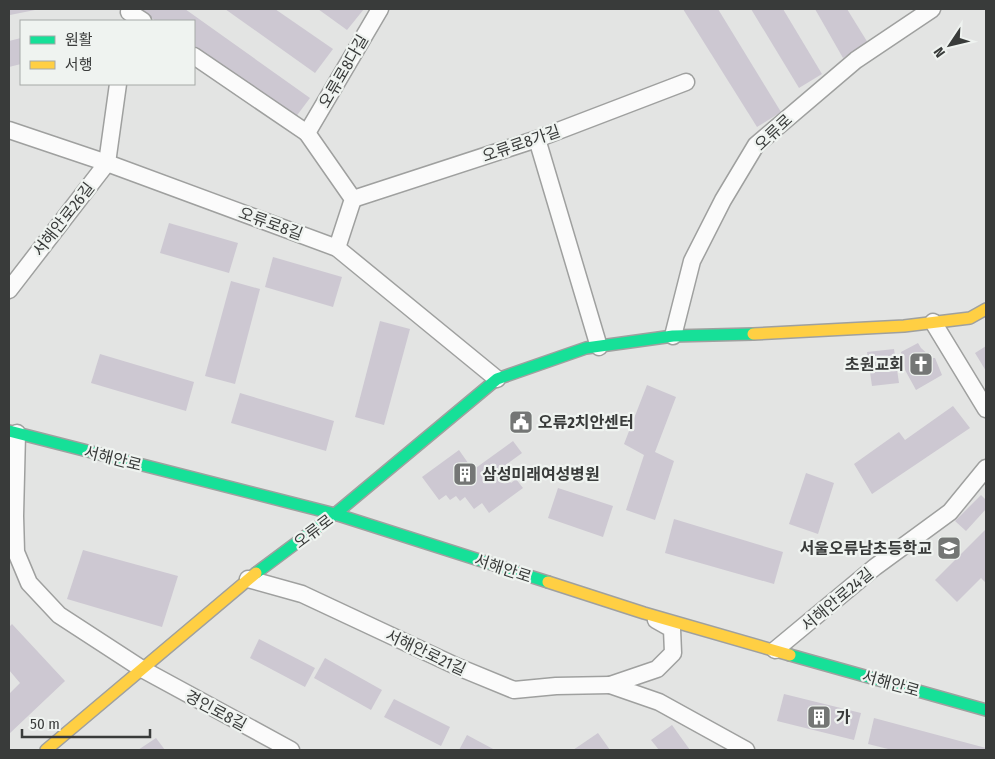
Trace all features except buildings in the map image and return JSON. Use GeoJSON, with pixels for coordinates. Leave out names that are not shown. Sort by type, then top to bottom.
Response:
{"type":"FeatureCollection","features":[{"type":"Feature","properties":{"kind":"main road","name":"오류로"},"geometry":{"type":"LineString","coordinates":[[46,750],[248,579],[335,514],[498,379],[586,348],[673,336],[743,335],[894,326],[970,318],[986,310]]}},
{"type":"Feature","properties":{"kind":"main road","name":"서해안로"},"geometry":{"type":"LineString","coordinates":[[13,432],[335,514],[644,613],[986,710]]}},
{"type":"Feature","properties":{"kind":"street","name":"오류로8다길"},"geometry":{"type":"LineString","coordinates":[[307,133],[380,9]]}},
{"type":"Feature","properties":{"kind":"street","name":"오류로"},"geometry":{"type":"LineString","coordinates":[[673,336],[692,261],[723,200],[756,146],[856,60],[932,9]]}},
{"type":"Feature","properties":{"kind":"street"},"geometry":{"type":"LineString","coordinates":[[128,14],[141,20]]}},
{"type":"Feature","properties":{"kind":"street"},"geometry":{"type":"LineString","coordinates":[[195,57],[307,133],[353,198],[337,248]]}},
{"type":"Feature","properties":{"kind":"street","name":"오류로8가길"},"geometry":{"type":"LineString","coordinates":[[353,198],[537,139],[686,82]]}},
{"type":"Feature","properties":{"kind":"street"},"geometry":{"type":"LineString","coordinates":[[107,163],[118,85]]}},
{"type":"Feature","properties":{"kind":"street","name":"오류로8길"},"geometry":{"type":"LineString","coordinates":[[9,130],[107,163],[337,248],[498,379]]}},
{"type":"Feature","properties":{"kind":"street"},"geometry":{"type":"LineString","coordinates":[[537,139],[599,347]]}},
{"type":"Feature","properties":{"kind":"street","name":"서해안로26길"},"geometry":{"type":"LineString","coordinates":[[9,290],[14,273],[107,163]]}},
{"type":"Feature","properties":{"kind":"street"},"geometry":{"type":"LineString","coordinates":[[933,322],[986,409]]}},
{"type":"Feature","properties":{"kind":"street","name":"서해안로"},"geometry":{"type":"LineString","coordinates":[[13,432],[16,552],[29,583],[59,615],[142,669]]}},
{"type":"Feature","properties":{"kind":"street","name":"서해안로24길"},"geometry":{"type":"LineString","coordinates":[[775,650],[875,567],[950,512],[986,468]]}},
{"type":"Feature","properties":{"kind":"street","name":"서해안로21길"},"geometry":{"type":"LineString","coordinates":[[248,579],[302,594],[458,667],[514,690],[556,686],[610,685],[657,669],[673,653],[672,629],[644,613]]}},
{"type":"Feature","properties":{"kind":"street","name":"경인로8길"},"geometry":{"type":"LineString","coordinates":[[142,669],[291,750]]}},
{"type":"Feature","properties":{"kind":"street","name":"서해안로21길"},"geometry":{"type":"LineString","coordinates":[[610,685],[659,702],[746,750]]}},
{"type":"Feature","properties":{"kind":"traffic: fast"},"geometry":{"type":"LineString","coordinates":[[256,573],[335,514],[497,379],[586,348],[673,336],[753,334]]}},
{"type":"Feature","properties":{"kind":"traffic: fast"},"geometry":{"type":"LineString","coordinates":[[9,431],[335,514],[548,582]]}},
{"type":"Feature","properties":{"kind":"traffic: fast"},"geometry":{"type":"LineString","coordinates":[[790,655],[986,710]]}},
{"type":"Feature","properties":{"kind":"traffic: slow"},"geometry":{"type":"LineString","coordinates":[[753,334],[904,326],[970,318],[986,309]]}},
{"type":"Feature","properties":{"kind":"traffic: slow"},"geometry":{"type":"LineString","coordinates":[[46,750],[256,573]]}},
{"type":"Feature","properties":{"kind":"traffic: slow"},"geometry":{"type":"LineString","coordinates":[[548,582],[644,613],[790,655]]}},
{"type":"Feature","properties":{"kind":"place","name":"초원교회"},"geometry":{"type":"Point","coordinates":[921,364]}},
{"type":"Feature","properties":{"kind":"place","name":"오류2치안센터"},"geometry":{"type":"Point","coordinates":[521,422]}},
{"type":"Feature","properties":{"kind":"place","name":"삼성미래여성병원"},"geometry":{"type":"Point","coordinates":[465,474]}},
{"type":"Feature","properties":{"kind":"place","name":"서울오류남초등학교"},"geometry":{"type":"Point","coordinates":[949,548]}},
{"type":"Feature","properties":{"kind":"place","name":"가"},"geometry":{"type":"Point","coordinates":[819,717]}}]}
